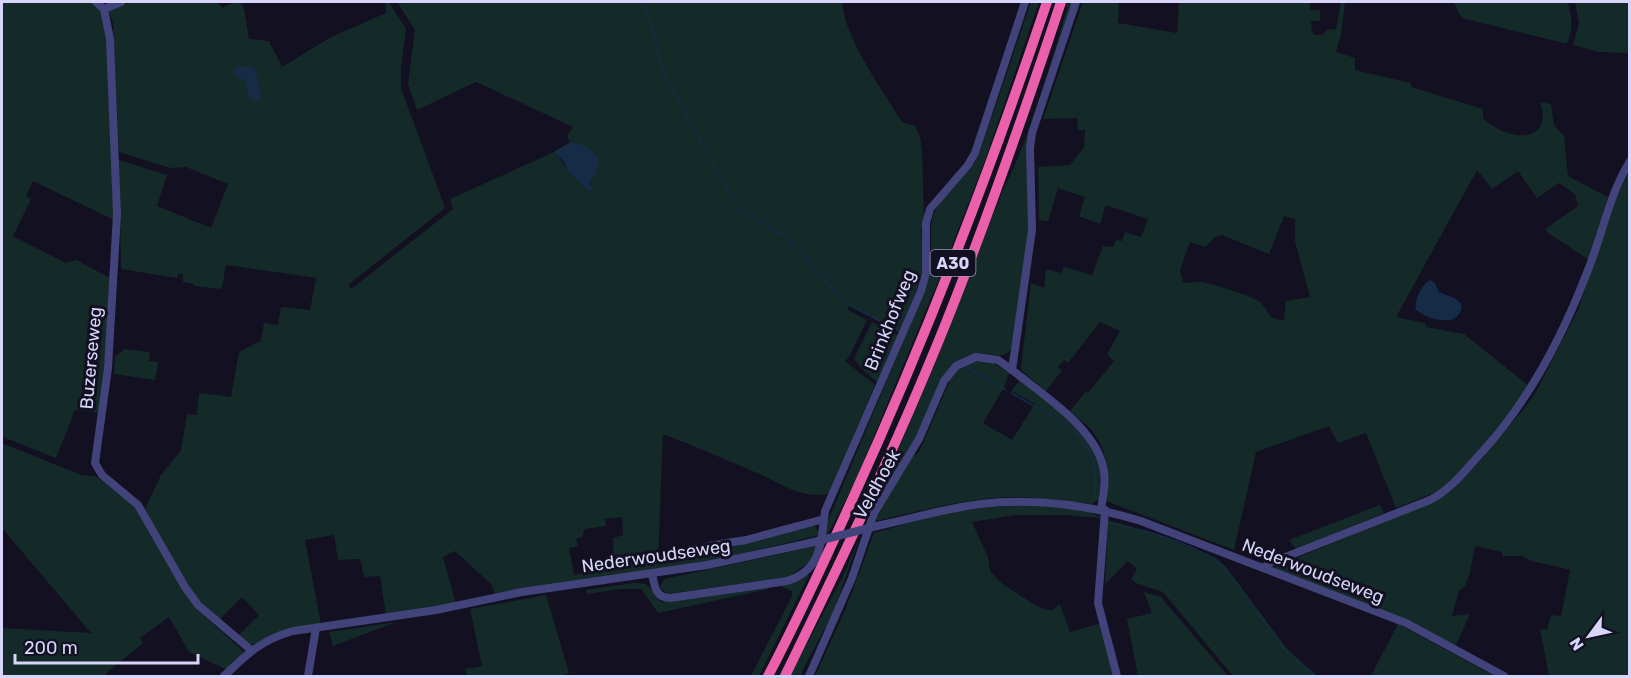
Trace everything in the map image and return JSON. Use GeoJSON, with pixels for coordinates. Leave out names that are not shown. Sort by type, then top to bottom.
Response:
{"type":"FeatureCollection","features":[{"type":"Feature","properties":{"kind":"highway","name":"A30"},"geometry":{"type":"LineString","coordinates":[[768,676],[831,547],[897,400],[988,172],[1047,2]]}},
{"type":"Feature","properties":{"kind":"highway","name":"A30"},"geometry":{"type":"LineString","coordinates":[[785,676],[852,540],[954,302],[1004,171],[1062,2]]}},
{"type":"Feature","properties":{"kind":"street"},"geometry":{"type":"LineString","coordinates":[[96,2],[104,9],[121,2]]}},
{"type":"Feature","properties":{"kind":"street","name":"Brinkhofweg"},"geometry":{"type":"LineString","coordinates":[[652,574],[657,593],[666,598],[793,579],[807,570],[817,557],[822,545],[825,511],[921,291],[926,273],[926,223],[930,209],[968,165],[975,153],[1025,2]]}},
{"type":"Feature","properties":{"kind":"street"},"geometry":{"type":"LineString","coordinates":[[1012,370],[1032,230],[1030,148],[1032,133],[1076,2]]}},
{"type":"Feature","properties":{"kind":"street","name":"Buzerseweg"},"geometry":{"type":"LineString","coordinates":[[104,9],[110,39],[117,214],[108,368],[95,463],[102,475],[138,505],[185,587],[198,605],[250,650]]}},
{"type":"Feature","properties":{"kind":"street"},"geometry":{"type":"LineString","coordinates":[[1263,568],[1270,563],[1445,492],[1486,447],[1535,383],[1570,314],[1587,274],[1615,188],[1629,161]]}},
{"type":"Feature","properties":{"kind":"street","name":"Veldhoek"},"geometry":{"type":"LineString","coordinates":[[809,676],[852,578],[874,513],[920,440],[944,381],[956,366],[976,357],[998,360],[1085,430],[1097,447],[1104,469],[1103,509]]}},
{"type":"Feature","properties":{"kind":"street","name":"Nederwoudseweg"},"geometry":{"type":"LineString","coordinates":[[224,676],[250,650],[276,636],[435,610],[533,590],[742,559],[952,509],[1004,502],[1057,503],[1103,509],[1141,521],[1406,623],[1504,676]]}},
{"type":"Feature","properties":{"kind":"street"},"geometry":{"type":"LineString","coordinates":[[1103,509],[1098,603],[1117,676]]}},
{"type":"Feature","properties":{"kind":"street"},"geometry":{"type":"LineString","coordinates":[[708,546],[746,540],[824,519]]}},
{"type":"Feature","properties":{"kind":"street"},"geometry":{"type":"LineString","coordinates":[[308,676],[316,628]]}},
{"type":"Feature","properties":{"kind":"green space"},"geometry":{"type":"Polygon","coordinates":[[[2,2],[90,2],[96,4],[106,18],[114,220],[33,181],[26,196],[31,199],[13,236],[66,263],[76,260],[112,279],[100,413],[75,410],[56,458],[3,437],[2,440],[2,2]]]}},
{"type":"Feature","properties":{"kind":"green space"},"geometry":{"type":"Polygon","coordinates":[[[132,2],[218,2],[222,8],[240,2],[244,8],[249,39],[269,41],[282,67],[331,37],[386,13],[386,2],[389,2],[406,29],[401,88],[445,208],[348,285],[351,289],[453,209],[450,199],[554,152],[569,172],[583,183],[589,184],[595,175],[575,143],[570,142],[567,136],[573,127],[476,82],[417,110],[408,84],[415,30],[397,2],[842,2],[844,16],[866,63],[902,122],[915,126],[920,137],[924,216],[921,231],[924,263],[916,292],[899,332],[849,306],[848,310],[867,320],[845,361],[875,385],[827,494],[799,492],[663,434],[658,560],[732,547],[807,525],[815,526],[820,535],[701,563],[495,594],[491,584],[455,551],[443,557],[456,604],[386,615],[380,576],[364,577],[360,559],[338,560],[334,535],[305,540],[321,625],[291,630],[251,645],[237,637],[259,615],[242,597],[218,621],[195,598],[145,509],[161,475],[181,450],[187,414],[197,415],[199,393],[231,397],[239,352],[261,341],[264,323],[278,325],[281,307],[310,310],[316,278],[226,265],[220,289],[194,286],[194,284],[183,282],[183,274],[178,274],[177,278],[121,269],[119,160],[167,175],[157,206],[211,228],[228,184],[186,167],[170,168],[119,152],[113,23],[108,10],[132,2]],[[622,517],[605,519],[606,526],[584,529],[583,536],[576,539],[578,546],[569,548],[574,575],[614,569],[613,538],[623,535],[622,517]]]}},
{"type":"Feature","properties":{"kind":"green space"},"geometry":{"type":"Polygon","coordinates":[[[1031,2],[1039,2],[987,155],[941,274],[855,482],[824,542],[827,523],[925,290],[931,264],[933,215],[940,203],[974,164],[980,152],[1031,2]]]}},
{"type":"Feature","properties":{"kind":"green space"},"geometry":{"type":"Polygon","coordinates":[[[1069,2],[1074,2],[1028,138],[1031,214],[1011,349],[1004,355],[984,354],[957,363],[866,531],[862,532],[933,369],[1002,192],[1023,146],[1069,2]]]}},
{"type":"Feature","properties":{"kind":"green space"},"geometry":{"type":"Polygon","coordinates":[[[1083,2],[1113,2],[1119,4],[1118,23],[1177,33],[1179,2],[1310,2],[1310,10],[1320,10],[1320,21],[1311,21],[1312,32],[1315,35],[1322,35],[1327,30],[1336,29],[1341,2],[1345,2],[1336,52],[1355,58],[1355,70],[1411,83],[1411,87],[1483,109],[1483,118],[1503,131],[1514,134],[1534,133],[1540,127],[1543,117],[1540,102],[1551,104],[1554,125],[1564,136],[1568,176],[1608,197],[1588,259],[1545,229],[1578,206],[1575,194],[1559,183],[1537,198],[1518,171],[1492,189],[1477,170],[1396,317],[1425,323],[1426,327],[1464,334],[1530,387],[1465,468],[1449,483],[1438,491],[1396,508],[1366,433],[1338,443],[1329,426],[1256,452],[1234,550],[1106,501],[1107,474],[1105,457],[1099,441],[1092,430],[1070,411],[1114,361],[1107,354],[1120,331],[1100,322],[1068,363],[1064,360],[1058,367],[1062,370],[1046,391],[1021,368],[1031,283],[1044,288],[1046,269],[1061,273],[1064,267],[1092,275],[1103,246],[1113,247],[1116,240],[1122,241],[1125,232],[1141,237],[1148,219],[1106,205],[1100,224],[1079,216],[1085,197],[1058,188],[1048,221],[1039,220],[1038,167],[1070,165],[1084,147],[1085,130],[1078,130],[1077,118],[1043,119],[1083,2]],[[1284,216],[1269,254],[1222,235],[1215,237],[1206,247],[1190,242],[1180,270],[1183,283],[1204,282],[1226,288],[1255,299],[1274,318],[1284,320],[1286,301],[1310,297],[1295,241],[1295,219],[1284,216]]]}},
{"type":"Feature","properties":{"kind":"green space"},"geometry":{"type":"Polygon","coordinates":[[[1453,2],[1568,2],[1571,32],[1567,43],[1564,43],[1462,18],[1453,2]]]}},
{"type":"Feature","properties":{"kind":"green space"},"geometry":{"type":"Polygon","coordinates":[[[1575,2],[1629,2],[1629,53],[1599,52],[1573,45],[1579,24],[1575,2]]]}},
{"type":"Feature","properties":{"kind":"green space"},"geometry":{"type":"Polygon","coordinates":[[[1629,172],[1629,676],[1549,676],[1540,629],[1547,630],[1551,615],[1561,616],[1570,570],[1532,561],[1522,556],[1502,556],[1502,552],[1475,546],[1470,573],[1465,586],[1459,591],[1452,616],[1470,614],[1455,647],[1392,614],[1272,568],[1418,508],[1450,492],[1481,460],[1537,390],[1578,310],[1615,201],[1629,172]]]}},
{"type":"Feature","properties":{"kind":"green space"},"geometry":{"type":"Polygon","coordinates":[[[872,322],[898,335],[877,382],[854,359],[872,322]]]}},
{"type":"Feature","properties":{"kind":"green space"},"geometry":{"type":"Polygon","coordinates":[[[125,349],[150,352],[149,361],[158,362],[155,380],[114,374],[115,357],[125,349]]]}},
{"type":"Feature","properties":{"kind":"green space"},"geometry":{"type":"Polygon","coordinates":[[[973,361],[991,362],[1009,373],[1004,387],[983,423],[1012,440],[1035,404],[1011,391],[1020,380],[1067,415],[1087,437],[1100,466],[1099,499],[1091,504],[1032,498],[995,498],[875,521],[899,473],[919,452],[951,378],[958,369],[973,361]]]}},
{"type":"Feature","properties":{"kind":"green space"},"geometry":{"type":"Polygon","coordinates":[[[2,443],[81,475],[95,476],[136,505],[191,601],[244,652],[227,670],[189,652],[169,617],[140,638],[143,643],[106,673],[108,676],[2,676],[2,628],[91,633],[2,528],[2,443]]]}},
{"type":"Feature","properties":{"kind":"green space"},"geometry":{"type":"Polygon","coordinates":[[[1022,505],[1074,508],[1101,518],[1016,515],[972,522],[988,557],[990,571],[1001,583],[1046,610],[1052,610],[1060,604],[1070,632],[1102,623],[1115,676],[815,676],[846,608],[874,533],[955,510],[1022,505]]]}},
{"type":"Feature","properties":{"kind":"green space"},"geometry":{"type":"Polygon","coordinates":[[[1380,505],[1384,513],[1296,549],[1289,540],[1380,505]]]}},
{"type":"Feature","properties":{"kind":"green space"},"geometry":{"type":"Polygon","coordinates":[[[1108,520],[1150,532],[1215,557],[1226,567],[1287,649],[1317,676],[1233,676],[1163,592],[1138,584],[1131,579],[1137,569],[1128,561],[1105,584],[1108,520]]]}},
{"type":"Feature","properties":{"kind":"green space"},"geometry":{"type":"Polygon","coordinates":[[[860,536],[834,611],[801,673],[802,676],[790,676],[842,578],[860,536]]]}},
{"type":"Feature","properties":{"kind":"green space"},"geometry":{"type":"Polygon","coordinates":[[[817,546],[809,562],[788,577],[667,594],[660,587],[664,579],[817,546]]]}},
{"type":"Feature","properties":{"kind":"green space"},"geometry":{"type":"Polygon","coordinates":[[[809,575],[759,676],[751,676],[792,596],[792,591],[780,586],[809,575]]]}},
{"type":"Feature","properties":{"kind":"green space"},"geometry":{"type":"Polygon","coordinates":[[[634,583],[649,586],[662,602],[766,586],[769,589],[658,613],[641,589],[619,589],[587,594],[586,590],[634,583]]]}},
{"type":"Feature","properties":{"kind":"green space"},"geometry":{"type":"Polygon","coordinates":[[[1144,592],[1161,597],[1228,676],[1138,676],[1127,619],[1152,613],[1144,592]]]}},
{"type":"Feature","properties":{"kind":"green space"},"geometry":{"type":"Polygon","coordinates":[[[546,595],[569,673],[562,676],[467,676],[465,669],[482,666],[470,609],[546,595]]]}},
{"type":"Feature","properties":{"kind":"green space"},"geometry":{"type":"Polygon","coordinates":[[[396,622],[333,646],[329,632],[396,622]]]}},
{"type":"Feature","properties":{"kind":"green space"},"geometry":{"type":"Polygon","coordinates":[[[1398,624],[1494,676],[1371,676],[1398,624]]]}},
{"type":"Feature","properties":{"kind":"water"},"geometry":{"type":"Polygon","coordinates":[[[236,67],[253,67],[262,98],[255,101],[248,97],[246,84],[232,72],[236,67]]]}},
{"type":"Feature","properties":{"kind":"water"},"geometry":{"type":"Polygon","coordinates":[[[570,142],[586,147],[599,159],[595,175],[589,184],[593,189],[589,191],[569,173],[564,162],[554,152],[570,142]]]}},
{"type":"Feature","properties":{"kind":"water"},"geometry":{"type":"Polygon","coordinates":[[[1430,280],[1435,283],[1439,292],[1454,298],[1461,304],[1460,313],[1454,319],[1434,319],[1416,310],[1419,293],[1430,280]]]}},
{"type":"Feature","properties":{"kind":"waterway"},"geometry":{"type":"LineString","coordinates":[[640,2],[648,14],[664,74],[733,200]]}},
{"type":"Feature","properties":{"kind":"waterway"},"geometry":{"type":"LineString","coordinates":[[736,205],[740,210],[788,238],[830,286],[851,305]]}},
{"type":"Feature","properties":{"kind":"waterway"},"geometry":{"type":"LineString","coordinates":[[853,307],[868,315]]}},
{"type":"Feature","properties":{"kind":"waterway"},"geometry":{"type":"LineString","coordinates":[[872,317],[900,331]]}},
{"type":"Feature","properties":{"kind":"waterway"},"geometry":{"type":"LineString","coordinates":[[947,357],[953,360]]}},
{"type":"Feature","properties":{"kind":"waterway"},"geometry":{"type":"LineString","coordinates":[[964,366],[1006,390]]}},
{"type":"Feature","properties":{"kind":"waterway"},"geometry":{"type":"LineString","coordinates":[[1011,393],[1068,425]]}},
{"type":"Feature","properties":{"kind":"waterway"},"geometry":{"type":"LineString","coordinates":[[1072,428],[1079,435],[1092,458],[1095,495]]}},
{"type":"Feature","properties":{"kind":"waterway"},"geometry":{"type":"LineString","coordinates":[[1110,523],[1170,539],[1214,559],[1225,568],[1288,653],[1316,676]]}}]}
